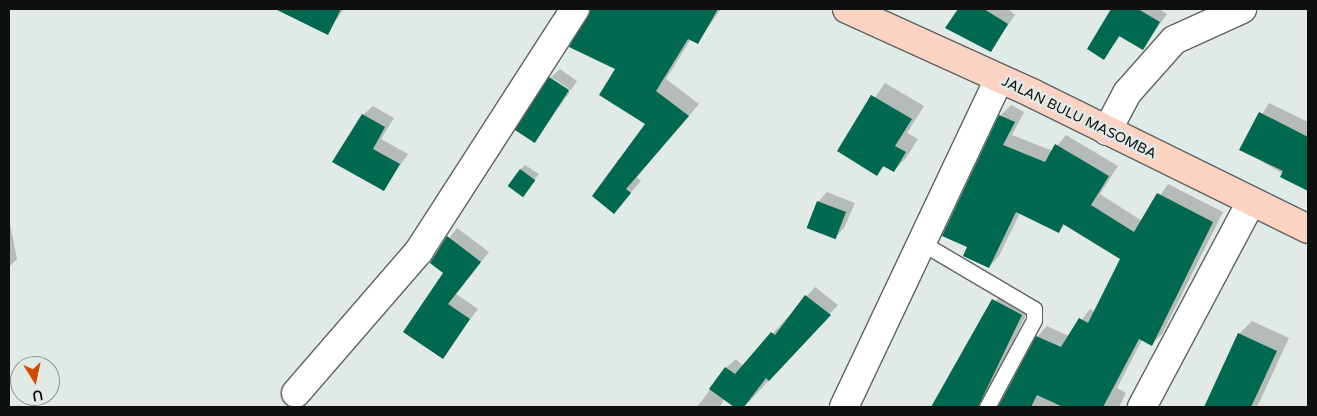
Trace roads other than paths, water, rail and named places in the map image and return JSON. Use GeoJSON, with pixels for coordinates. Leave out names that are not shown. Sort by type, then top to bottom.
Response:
{"type":"FeatureCollection","features":[{"type":"Feature","properties":{"kind":"street"},"geometry":{"type":"LineString","coordinates":[[296,393],[419,251],[576,9]]}},
{"type":"Feature","properties":{"kind":"street","name":"JALAN BULU MASOMBA"},"geometry":{"type":"LineString","coordinates":[[848,9],[1107,130],[1308,230]]}},
{"type":"Feature","properties":{"kind":"street"},"geometry":{"type":"LineString","coordinates":[[1107,130],[1127,93],[1174,40],[1242,9]]}},
{"type":"Feature","properties":{"kind":"street"},"geometry":{"type":"LineString","coordinates":[[844,407],[999,79]]}},
{"type":"Feature","properties":{"kind":"street"},"geometry":{"type":"LineString","coordinates":[[1142,407],[1251,202]]}},
{"type":"Feature","properties":{"kind":"lane"},"geometry":{"type":"LineString","coordinates":[[922,243],[1034,309],[1034,320],[987,407]]}}]}
